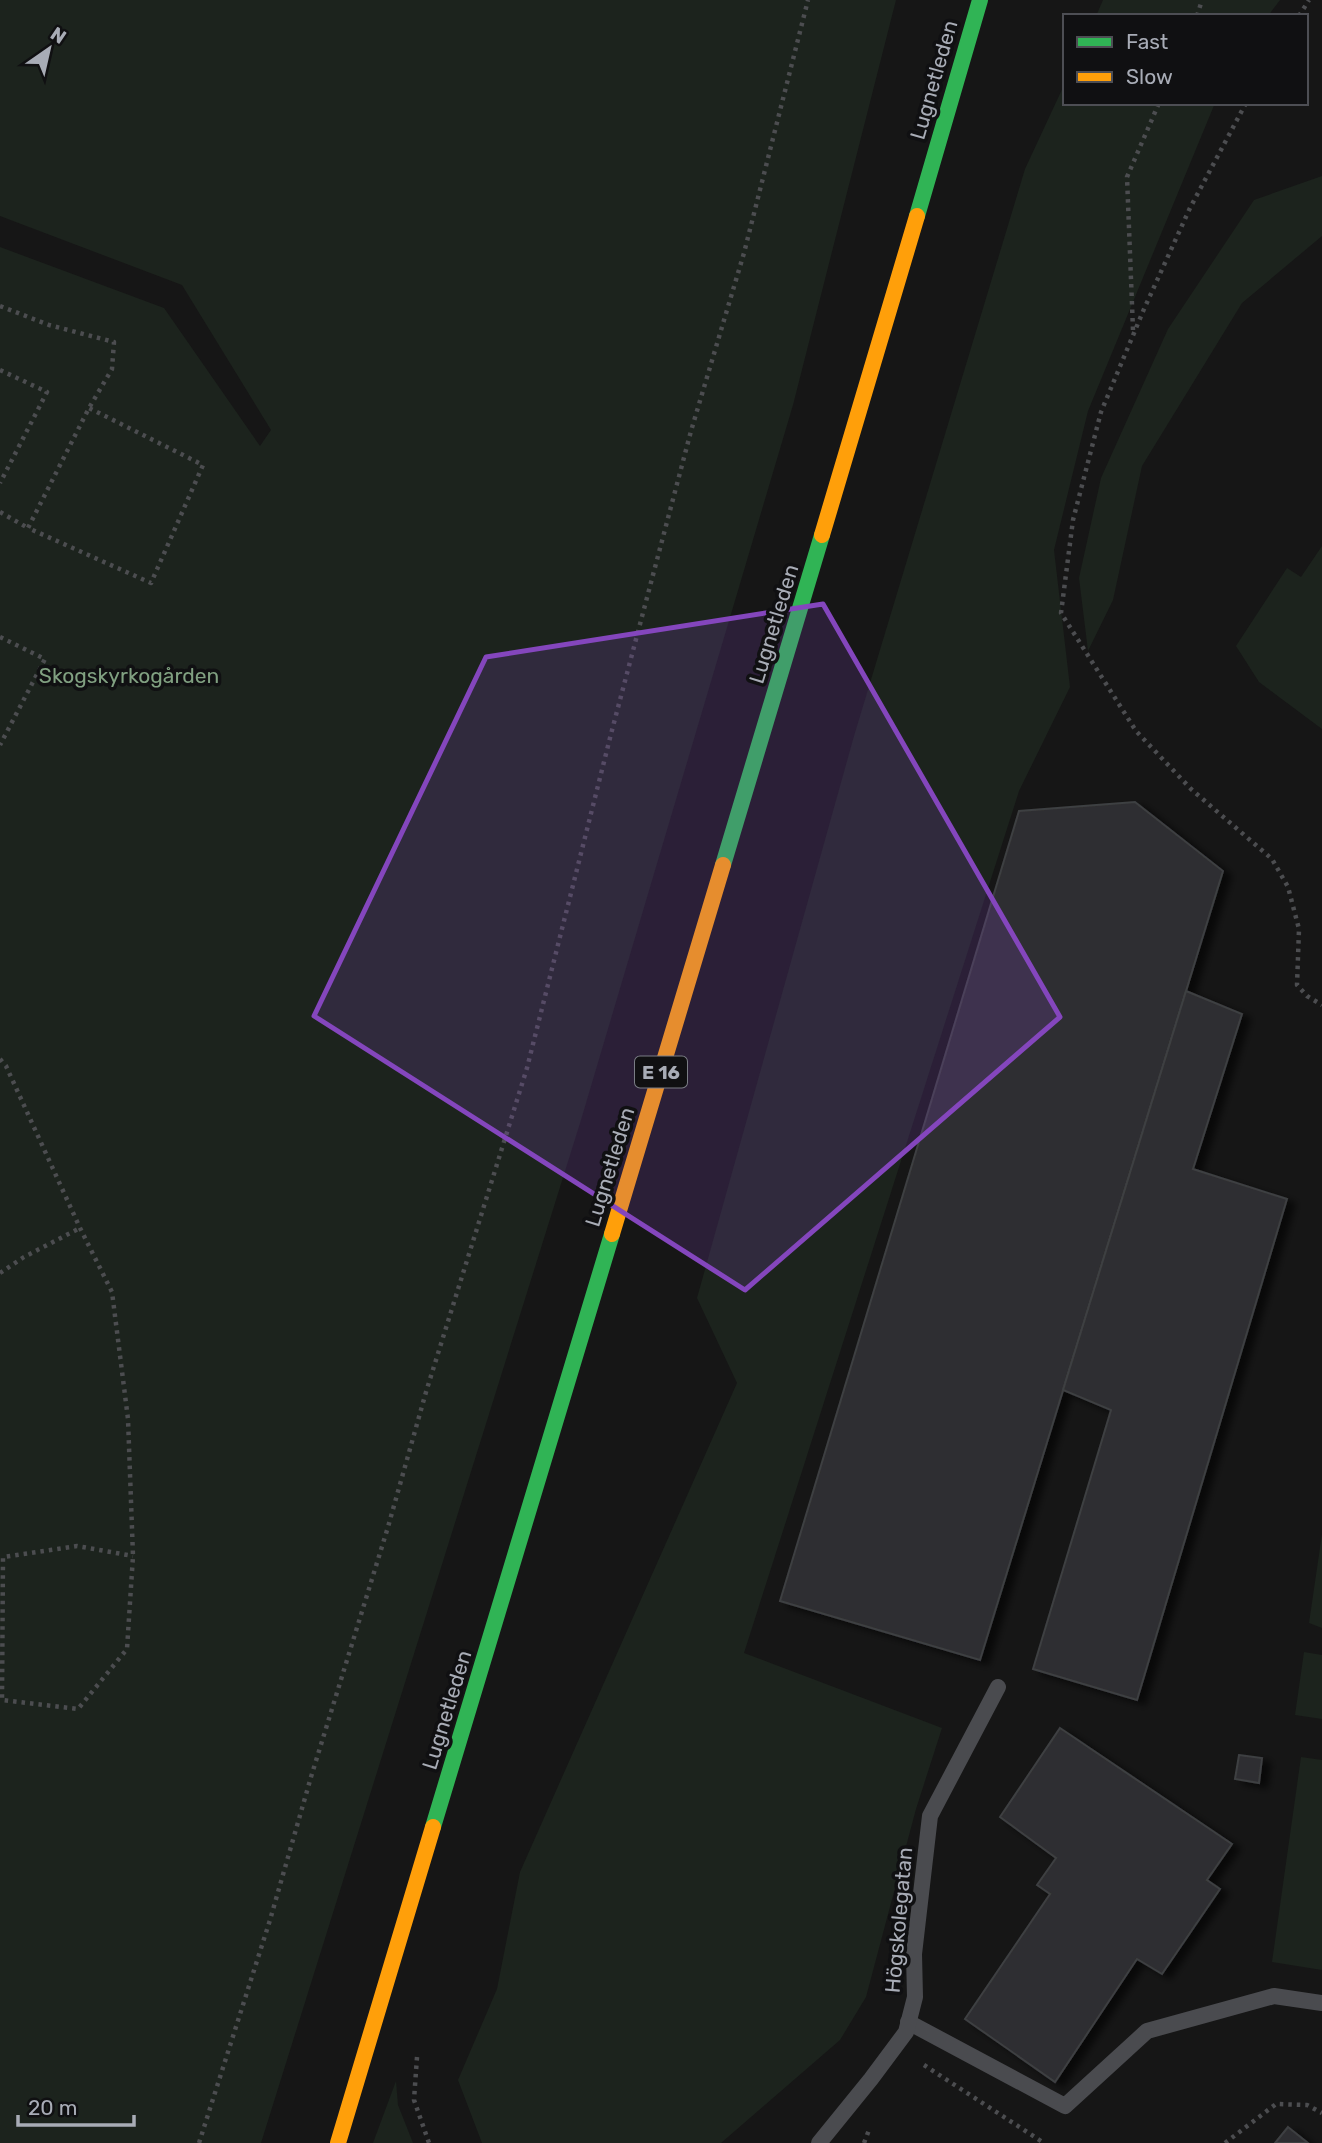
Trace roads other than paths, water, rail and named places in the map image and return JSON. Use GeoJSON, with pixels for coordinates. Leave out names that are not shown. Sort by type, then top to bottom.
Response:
{"type":"FeatureCollection","features":[{"type":"Feature","properties":{"kind":"highway","name":"Lugnetleden"},"geometry":{"type":"LineString","coordinates":[[338,2143],[852,437],[980,0]]}},
{"type":"Feature","properties":{"kind":"lane","name":"Högskolegatan"},"geometry":{"type":"LineString","coordinates":[[819,2143],[906,2032],[915,1997],[915,1954],[930,1816],[998,1687]]}},
{"type":"Feature","properties":{"kind":"lane"},"geometry":{"type":"LineString","coordinates":[[908,2022],[1065,2106],[1147,2031],[1274,1996],[1322,2003]]}},
{"type":"Feature","properties":{"kind":"park label","name":"Skogskyrkogården"},"geometry":{"type":"Point","coordinates":[129,676]}}]}
